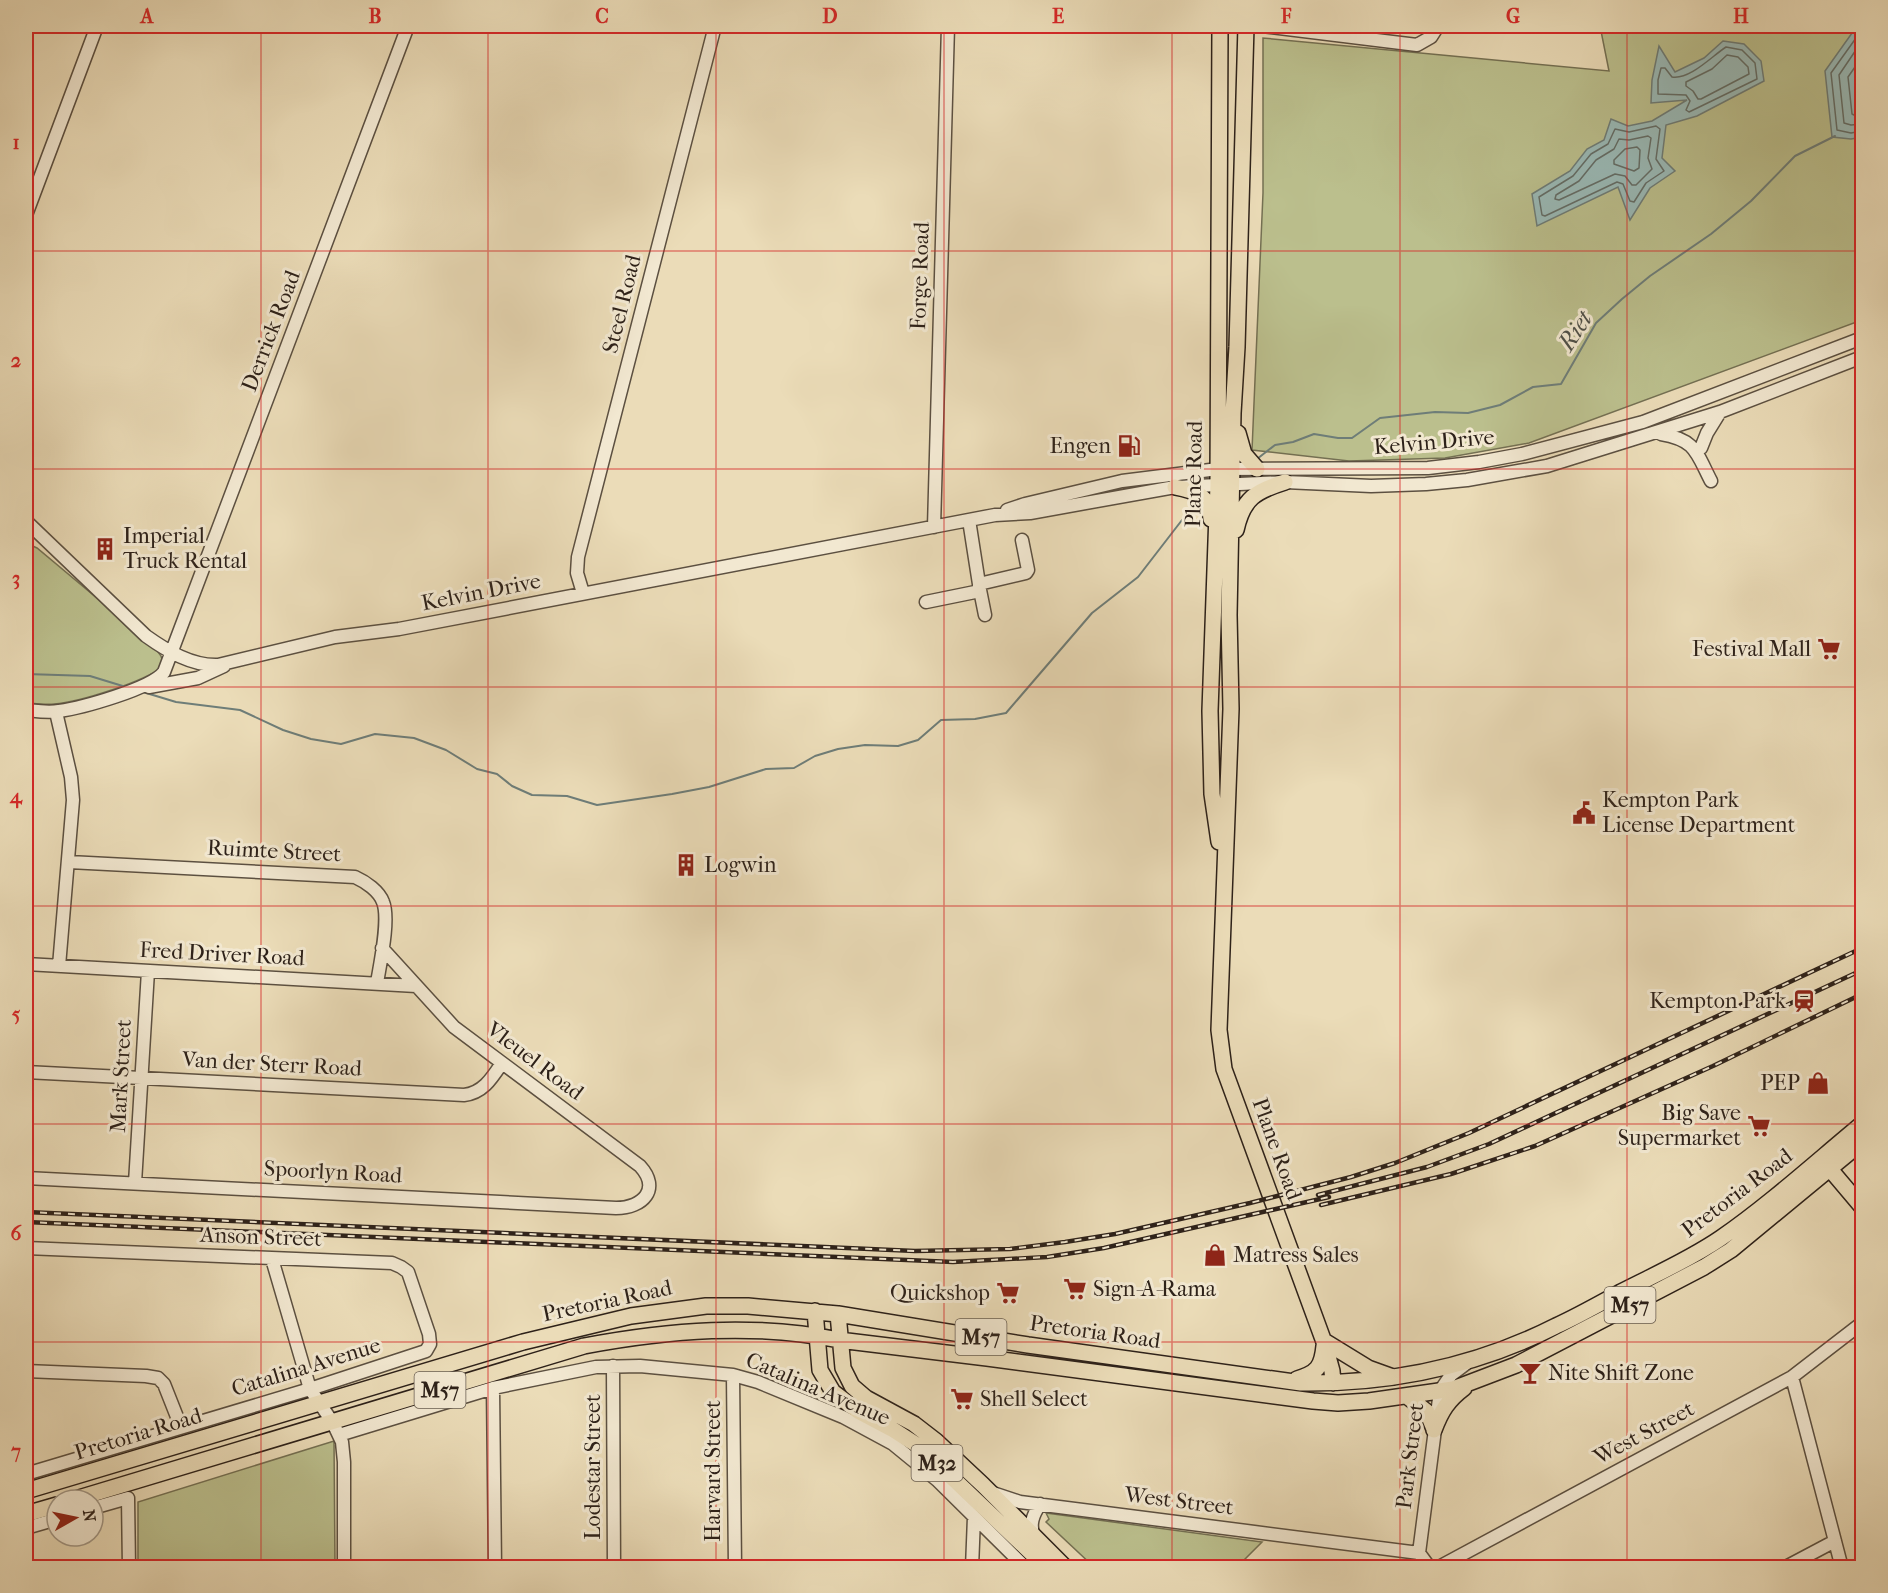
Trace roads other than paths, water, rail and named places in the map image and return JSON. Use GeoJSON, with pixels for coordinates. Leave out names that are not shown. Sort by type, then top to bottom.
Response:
{"type":"FeatureCollection","features":[{"type":"Feature","properties":{"kind":"main road","name":"Plane Road"},"geometry":{"type":"LineString","coordinates":[[1220,26],[1225,477],[1231,555],[1229,615],[1231,710],[1220,1030],[1224,1069],[1324,1342],[1333,1383]]}},
{"type":"Feature","properties":{"kind":"main road","name":"Plane Road"},"geometry":{"type":"LineString","coordinates":[[1222,923],[1221,855],[1212,794],[1209,711],[1215,540],[1233,413],[1237,347],[1246,26]]}},
{"type":"Feature","properties":{"kind":"main road"},"geometry":{"type":"LineString","coordinates":[[1233,413],[1244,454],[1257,469]]}},
{"type":"Feature","properties":{"kind":"main road"},"geometry":{"type":"LineString","coordinates":[[1231,555],[1238,519],[1245,504],[1265,488],[1286,482]]}},
{"type":"Feature","properties":{"kind":"main road"},"geometry":{"type":"LineString","coordinates":[[1175,487],[1193,490],[1205,498],[1211,512],[1215,540]]}},
{"type":"Feature","properties":{"kind":"main road"},"geometry":{"type":"LineString","coordinates":[[1219,710],[1229,615]]}},
{"type":"Feature","properties":{"kind":"main road","name":"Pretoria Road"},"geometry":{"type":"LineString","coordinates":[[105,1491],[336,1429],[584,1347],[631,1338],[707,1330],[764,1330],[816,1335],[839,1340],[1313,1401],[1338,1403],[1369,1401],[1440,1391],[1472,1382],[1531,1357],[1704,1267],[1731,1250],[1825,1163],[1863,1124]]}},
{"type":"Feature","properties":{"kind":"main road","name":"Pretoria Road"},"geometry":{"type":"LineString","coordinates":[[26,1491],[523,1342],[631,1316],[706,1306],[748,1306],[838,1314],[1028,1345],[1291,1381],[1333,1383],[1395,1378],[1471,1360],[1555,1327],[1697,1254],[1825,1163],[1863,1142]]}},
{"type":"Feature","properties":{"kind":"main road"},"geometry":{"type":"LineString","coordinates":[[1825,1163],[1863,1207]]}},
{"type":"Feature","properties":{"kind":"main road","name":"M32"},"geometry":{"type":"LineString","coordinates":[[814,1311],[820,1370],[833,1392],[858,1411],[920,1447],[1047,1568]]}},
{"type":"Feature","properties":{"kind":"main road","name":"M32"},"geometry":{"type":"LineString","coordinates":[[838,1314],[843,1368],[856,1390],[866,1398],[914,1424],[936,1441],[1066,1568]]}},
{"type":"Feature","properties":{"kind":"main road"},"geometry":{"type":"LineString","coordinates":[[843,1368],[848,1354],[861,1342]]}},
{"type":"Feature","properties":{"kind":"main road"},"geometry":{"type":"LineString","coordinates":[[1291,1381],[1306,1377],[1320,1366],[1323,1360],[1324,1342],[1368,1368],[1395,1378]]}},
{"type":"Feature","properties":{"kind":"main road"},"geometry":{"type":"LineString","coordinates":[[1021,1362],[1028,1345]]}},
{"type":"Feature","properties":{"kind":"main road"},"geometry":{"type":"LineString","coordinates":[[1434,1430],[1446,1404],[1472,1382]]}},
{"type":"Feature","properties":{"kind":"main road"},"geometry":{"type":"LineString","coordinates":[[1313,1401],[1327,1394],[1333,1383],[1349,1394],[1369,1401]]}},
{"type":"Feature","properties":{"kind":"main road"},"geometry":{"type":"LineString","coordinates":[[1408,1397],[1427,1412],[1434,1430]]}},
{"type":"Feature","properties":{"kind":"main road"},"geometry":{"type":"LineString","coordinates":[[26,1514],[45,1508]]}},
{"type":"Feature","properties":{"kind":"street"},"geometry":{"type":"LineString","coordinates":[[26,215],[97,26]]}},
{"type":"Feature","properties":{"kind":"street","name":"Derrick Road"},"geometry":{"type":"LineString","coordinates":[[144,688],[160,678],[168,665],[408,26]]}},
{"type":"Feature","properties":{"kind":"street","name":"Steel Road"},"geometry":{"type":"LineString","coordinates":[[583,593],[577,573],[578,557],[715,26]]}},
{"type":"Feature","properties":{"kind":"street","name":"Forge Road"},"geometry":{"type":"LineString","coordinates":[[934,527],[948,26]]}},
{"type":"Feature","properties":{"kind":"street"},"geometry":{"type":"LineString","coordinates":[[1262,26],[1417,45],[1431,37],[1438,26]]}},
{"type":"Feature","properties":{"kind":"street","name":"Kelvin Drive"},"geometry":{"type":"LineString","coordinates":[[26,521],[146,636],[190,661],[206,665],[230,663],[336,637],[399,629],[995,515],[1030,513],[1175,487],[1257,469],[1428,468],[1522,454],[1643,422],[1863,339]]}},
{"type":"Feature","properties":{"kind":"street","name":"Kelvin Drive"},"geometry":{"type":"LineString","coordinates":[[995,515],[1025,504],[1122,481],[1225,477],[1371,486],[1467,480],[1547,466],[1720,412],[1863,357]]}},
{"type":"Feature","properties":{"kind":"street"},"geometry":{"type":"LineString","coordinates":[[1701,448],[1720,412]]}},
{"type":"Feature","properties":{"kind":"street"},"geometry":{"type":"LineString","coordinates":[[1658,433],[1679,437],[1689,442],[1711,481]]}},
{"type":"Feature","properties":{"kind":"street"},"geometry":{"type":"LineString","coordinates":[[969,520],[985,615]]}},
{"type":"Feature","properties":{"kind":"street"},"geometry":{"type":"LineString","coordinates":[[926,602],[1026,573],[1028,570],[1022,540]]}},
{"type":"Feature","properties":{"kind":"street"},"geometry":{"type":"LineString","coordinates":[[26,710],[56,712],[144,688],[198,678],[230,663]]}},
{"type":"Feature","properties":{"kind":"street"},"geometry":{"type":"LineString","coordinates":[[56,712],[71,777],[73,800],[59,966]]}},
{"type":"Feature","properties":{"kind":"street","name":"Ruimte Street"},"geometry":{"type":"LineString","coordinates":[[69,862],[355,877],[373,889],[384,904],[386,916],[377,983]]}},
{"type":"Feature","properties":{"kind":"street","name":"Vleuel Road"},"geometry":{"type":"LineString","coordinates":[[382,948],[454,1027],[640,1166],[646,1174],[649,1187],[646,1197],[638,1204]]}},
{"type":"Feature","properties":{"kind":"street","name":"Fred Driver Road"},"geometry":{"type":"LineString","coordinates":[[26,964],[416,986]]}},
{"type":"Feature","properties":{"kind":"street","name":"Mark Street"},"geometry":{"type":"LineString","coordinates":[[135,1183],[148,971]]}},
{"type":"Feature","properties":{"kind":"street","name":"Van der Sterr Road"},"geometry":{"type":"LineString","coordinates":[[26,1072],[464,1095],[480,1090],[489,1082],[502,1063]]}},
{"type":"Feature","properties":{"kind":"street","name":"Spoorlyn Road"},"geometry":{"type":"LineString","coordinates":[[26,1178],[616,1208],[629,1208],[638,1204]]}},
{"type":"Feature","properties":{"kind":"street","name":"Anson Street"},"geometry":{"type":"LineString","coordinates":[[26,1248],[392,1263],[408,1272],[429,1334],[430,1344],[426,1352]]}},
{"type":"Feature","properties":{"kind":"street"},"geometry":{"type":"LineString","coordinates":[[272,1259],[310,1389],[336,1429],[344,1462],[344,1568]]}},
{"type":"Feature","properties":{"kind":"street"},"geometry":{"type":"LineString","coordinates":[[281,1289],[284,1268],[293,1260]]}},
{"type":"Feature","properties":{"kind":"street","name":"West Street"},"geometry":{"type":"LineString","coordinates":[[1437,1568],[1792,1377],[1863,1323]]}},
{"type":"Feature","properties":{"kind":"street","name":"Catalina Avenue"},"geometry":{"type":"LineString","coordinates":[[26,1474],[426,1352]]}},
{"type":"Feature","properties":{"kind":"street","name":"Park Street"},"geometry":{"type":"LineString","coordinates":[[1419,1553],[1440,1391],[1451,1375],[1471,1360]]}},
{"type":"Feature","properties":{"kind":"street","name":"Catalina Avenue"},"geometry":{"type":"LineString","coordinates":[[336,1429],[493,1388],[581,1370],[613,1366],[640,1366],[733,1375],[759,1382],[843,1418],[893,1443],[937,1480],[1026,1568]]}},
{"type":"Feature","properties":{"kind":"street","name":"Lodestar Street"},"geometry":{"type":"LineString","coordinates":[[613,1366],[614,1568]]}},
{"type":"Feature","properties":{"kind":"street"},"geometry":{"type":"LineString","coordinates":[[26,1371],[158,1378],[164,1384],[181,1427]]}},
{"type":"Feature","properties":{"kind":"street","name":"Harvard Street"},"geometry":{"type":"LineString","coordinates":[[733,1375],[735,1568]]}},
{"type":"Feature","properties":{"kind":"street"},"geometry":{"type":"LineString","coordinates":[[1792,1377],[1842,1568]]}},
{"type":"Feature","properties":{"kind":"street"},"geometry":{"type":"LineString","coordinates":[[493,1388],[495,1568]]}},
{"type":"Feature","properties":{"kind":"street","name":"West Street"},"geometry":{"type":"LineString","coordinates":[[990,1492],[1020,1502],[1419,1553]]}},
{"type":"Feature","properties":{"kind":"street"},"geometry":{"type":"LineString","coordinates":[[105,1505],[128,1498],[129,1568]]}},
{"type":"Feature","properties":{"kind":"street"},"geometry":{"type":"LineString","coordinates":[[1034,1537],[1031,1529],[1032,1521],[1040,1504]]}},
{"type":"Feature","properties":{"kind":"street"},"geometry":{"type":"LineString","coordinates":[[972,1568],[974,1517]]}},
{"type":"Feature","properties":{"kind":"street"},"geometry":{"type":"LineString","coordinates":[[26,1528],[45,1522]]}},
{"type":"Feature","properties":{"kind":"street"},"geometry":{"type":"LineString","coordinates":[[1784,1568],[1835,1541]]}},
{"type":"Feature","properties":{"kind":"street"},"geometry":{"type":"LineString","coordinates":[[1419,1553],[1430,1568]]}},
{"type":"Feature","properties":{"kind":"water"},"geometry":{"type":"Polygon","coordinates":[[[1857,26],[1862,26],[1862,137],[1851,139],[1832,137],[1825,71],[1857,26]]]}},
{"type":"Feature","properties":{"kind":"water"},"geometry":{"type":"Polygon","coordinates":[[[1723,41],[1744,44],[1761,61],[1764,81],[1697,116],[1666,125],[1662,158],[1675,171],[1650,188],[1630,220],[1618,187],[1537,226],[1532,194],[1570,171],[1587,149],[1604,140],[1611,119],[1628,126],[1652,121],[1687,100],[1651,103],[1652,80],[1659,46],[1675,72],[1704,58],[1723,41]]]}},
{"type":"Feature","properties":{"kind":"waterway","name":"Riet"},"geometry":{"type":"LineString","coordinates":[[1257,459],[1275,445],[1293,442],[1314,434],[1352,438],[1380,418],[1435,412],[1468,413],[1500,405],[1533,387],[1561,384],[1596,323],[1622,299],[1650,276],[1711,234],[1751,201],[1795,156],[1835,136]]}},
{"type":"Feature","properties":{"kind":"waterway"},"geometry":{"type":"LineString","coordinates":[[143,692],[176,702],[240,710],[283,730],[311,739],[341,744],[375,734],[414,738],[446,750],[477,769],[497,774],[512,786],[532,795],[567,796],[597,805],[672,794],[709,787],[766,769],[794,768],[815,756],[838,749],[865,745],[898,746],[918,740],[941,720],[975,719],[1006,713],[1092,613],[1138,577],[1182,520],[1202,505]]}},
{"type":"Feature","properties":{"kind":"waterway"},"geometry":{"type":"LineString","coordinates":[[26,674],[90,676],[126,687]]}},
{"type":"Feature","properties":{"kind":"railway"},"geometry":{"type":"LineString","coordinates":[[26,1212],[915,1251],[1010,1249],[1065,1242],[1115,1234],[1250,1203],[1395,1163],[1469,1133],[1862,948]]}},
{"type":"Feature","properties":{"kind":"railway"},"geometry":{"type":"LineString","coordinates":[[1318,1195],[1427,1167],[1489,1144],[1862,970]]}},
{"type":"Feature","properties":{"kind":"railway"},"geometry":{"type":"LineString","coordinates":[[1321,1205],[1451,1174],[1535,1146],[1713,1066],[1862,994]]}},
{"type":"Feature","properties":{"kind":"railway"},"geometry":{"type":"LineString","coordinates":[[26,1222],[953,1262],[1047,1257],[1104,1248],[1329,1197]]}},
{"type":"Feature","properties":{"kind":"place","name":"Engen"},"geometry":{"type":"Point","coordinates":[1129,446]}},
{"type":"Feature","properties":{"kind":"place","name":"Imperial Truck Rental"},"geometry":{"type":"Point","coordinates":[105,549]}},
{"type":"Feature","properties":{"kind":"place","name":"Festival Mall"},"geometry":{"type":"Point","coordinates":[1829,649]}},
{"type":"Feature","properties":{"kind":"place","name":"Kempton Park License Department"},"geometry":{"type":"Point","coordinates":[1584,813]}},
{"type":"Feature","properties":{"kind":"place","name":"Logwin"},"geometry":{"type":"Point","coordinates":[686,865]}},
{"type":"Feature","properties":{"kind":"place","name":"Kempton Park"},"geometry":{"type":"Point","coordinates":[1804,1001]}},
{"type":"Feature","properties":{"kind":"place","name":"PEP"},"geometry":{"type":"Point","coordinates":[1818,1083]}},
{"type":"Feature","properties":{"kind":"place","name":"Big Save Supermarket"},"geometry":{"type":"Point","coordinates":[1759,1126]}},
{"type":"Feature","properties":{"kind":"place","name":"Matress Sales"},"geometry":{"type":"Point","coordinates":[1215,1255]}},
{"type":"Feature","properties":{"kind":"place","name":"Sign-A-Rama"},"geometry":{"type":"Point","coordinates":[1075,1289]}},
{"type":"Feature","properties":{"kind":"place","name":"Quickshop"},"geometry":{"type":"Point","coordinates":[1008,1293]}},
{"type":"Feature","properties":{"kind":"place","name":"Nite Shift Zone"},"geometry":{"type":"Point","coordinates":[1530,1373]}},
{"type":"Feature","properties":{"kind":"place","name":"Shell Select"},"geometry":{"type":"Point","coordinates":[962,1399]}}]}
